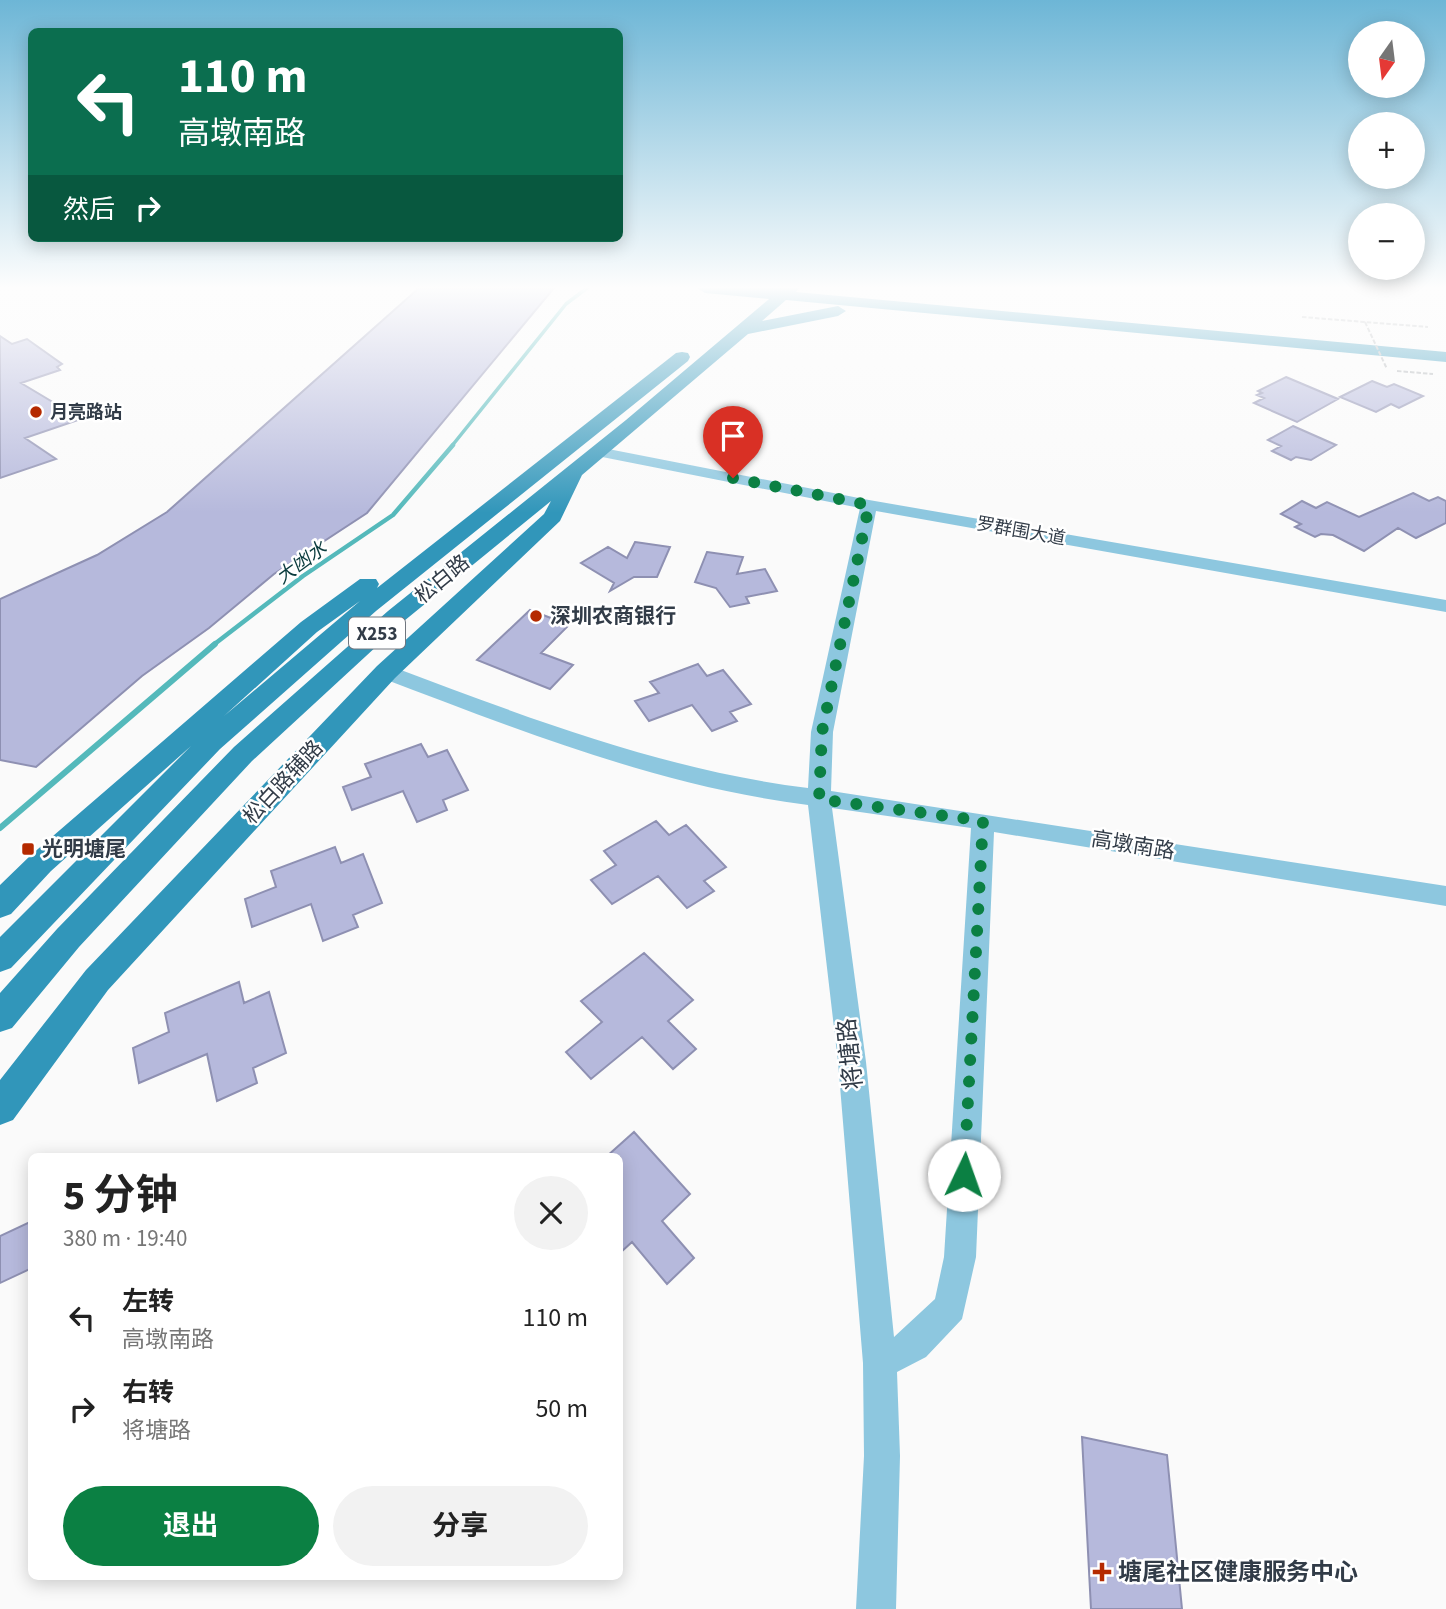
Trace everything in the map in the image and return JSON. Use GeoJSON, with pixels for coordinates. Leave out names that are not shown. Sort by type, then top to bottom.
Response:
{"type":"FeatureCollection","features":[{"type":"Feature","properties":{"kind":"main road","name":"松白路"},"geometry":{"type":"LineString","coordinates":[[0,958],[211,742],[368,606],[681,363]]}},
{"type":"Feature","properties":{"kind":"main road","name":"松白路"},"geometry":{"type":"LineString","coordinates":[[0,1017],[68,938],[243,754],[396,616],[703,363]]}},
{"type":"Feature","properties":{"kind":"main road","name":"松白路辅路"},"geometry":{"type":"LineString","coordinates":[[0,1108],[97,980],[386,672],[553,517],[587,461]]}},
{"type":"Feature","properties":{"kind":"main road"},"geometry":{"type":"LineString","coordinates":[[0,905],[41,863],[309,627],[418,547],[482,517]]}},
{"type":"Feature","properties":{"kind":"street","name":"罗群围大道"},"geometry":{"type":"LineString","coordinates":[[587,461],[869,505],[1446,606]]}},
{"type":"Feature","properties":{"kind":"street","name":"将塘路"},"geometry":{"type":"LineString","coordinates":[[869,505],[822,732],[819,799],[852,1062],[880,1363],[882,1455],[876,1609]]}},
{"type":"Feature","properties":{"kind":"street","name":"高墩南路"},"geometry":{"type":"LineString","coordinates":[[386,672],[593,748],[699,778],[819,799],[983,821],[1446,897]]}},
{"type":"Feature","properties":{"kind":"lane"},"geometry":{"type":"LineString","coordinates":[[880,1363],[914,1345],[950,1307],[960,1257],[983,821]]}},
{"type":"Feature","properties":{"kind":"path"},"geometry":{"type":"LineString","coordinates":[[1384,363],[1387,369]]}},
{"type":"Feature","properties":{"kind":"building","name":"月亮路站"},"geometry":{"type":"Polygon","coordinates":[[[0,363],[61,363],[57,367],[60,370],[21,383],[81,419],[25,438],[56,459],[0,478],[0,363]]]}},
{"type":"Feature","properties":{"kind":"building"},"geometry":{"type":"Polygon","coordinates":[[[335,363],[492,363],[367,513],[274,574],[209,628],[142,676],[36,767],[0,760],[0,599],[97,555],[167,512],[335,363]]]}},
{"type":"Feature","properties":{"kind":"building"},"geometry":{"type":"Polygon","coordinates":[[[1286,377],[1338,399],[1297,422],[1254,403],[1264,398],[1257,395],[1262,393],[1258,391],[1286,377]]]}},
{"type":"Feature","properties":{"kind":"building"},"geometry":{"type":"Polygon","coordinates":[[[1372,381],[1387,387],[1394,384],[1423,396],[1399,408],[1391,404],[1376,412],[1340,397],[1372,381]]]}},
{"type":"Feature","properties":{"kind":"building"},"geometry":{"type":"Polygon","coordinates":[[[1293,426],[1336,445],[1311,460],[1296,457],[1291,460],[1272,451],[1281,446],[1268,440],[1293,426]]]}},
{"type":"Feature","properties":{"kind":"building"},"geometry":{"type":"Polygon","coordinates":[[[1413,493],[1429,501],[1438,497],[1446,501],[1446,523],[1416,538],[1398,528],[1364,551],[1333,535],[1321,534],[1315,537],[1295,527],[1301,524],[1281,514],[1302,501],[1316,508],[1327,502],[1359,517],[1413,493]]]}},
{"type":"Feature","properties":{"kind":"building"},"geometry":{"type":"Polygon","coordinates":[[[635,542],[670,547],[657,577],[634,577],[610,591],[614,583],[581,563],[608,547],[627,558],[635,542]]]}},
{"type":"Feature","properties":{"kind":"building"},"geometry":{"type":"Polygon","coordinates":[[[707,552],[743,557],[737,574],[765,569],[777,591],[746,597],[749,603],[730,607],[716,588],[695,582],[707,552]]]}},
{"type":"Feature","properties":{"kind":"building"},"geometry":{"type":"Polygon","coordinates":[[[530,610],[569,625],[541,653],[573,665],[550,689],[477,660],[530,610]]]}},
{"type":"Feature","properties":{"kind":"building"},"geometry":{"type":"Polygon","coordinates":[[[698,664],[707,676],[723,670],[751,704],[730,712],[737,721],[712,731],[692,705],[649,721],[635,701],[659,693],[650,682],[698,664]]]}},
{"type":"Feature","properties":{"kind":"building"},"geometry":{"type":"Polygon","coordinates":[[[421,744],[428,757],[447,750],[468,790],[443,800],[447,810],[417,822],[403,791],[352,810],[343,787],[371,777],[365,764],[421,744]]]}},
{"type":"Feature","properties":{"kind":"building"},"geometry":{"type":"Polygon","coordinates":[[[656,821],[669,835],[686,825],[726,867],[704,881],[714,891],[687,908],[658,876],[612,904],[591,880],[616,865],[604,851],[656,821]]]}},
{"type":"Feature","properties":{"kind":"building"},"geometry":{"type":"Polygon","coordinates":[[[335,847],[341,863],[363,854],[382,903],[353,915],[358,927],[323,941],[311,904],[252,927],[245,899],[276,887],[271,871],[335,847]]]}},
{"type":"Feature","properties":{"kind":"building"},"geometry":{"type":"Polygon","coordinates":[[[644,953],[693,1000],[668,1021],[696,1049],[673,1069],[642,1037],[591,1079],[566,1052],[602,1022],[581,1001],[644,953]]]}},
{"type":"Feature","properties":{"kind":"building"},"geometry":{"type":"Polygon","coordinates":[[[239,982],[244,1003],[269,992],[286,1053],[253,1068],[257,1083],[217,1101],[207,1054],[139,1083],[133,1048],[169,1032],[165,1013],[239,982]]]}},
{"type":"Feature","properties":{"kind":"building"},"geometry":{"type":"Polygon","coordinates":[[[634,1132],[690,1194],[662,1221],[694,1258],[667,1284],[632,1242],[623,1250],[623,1153],[610,1153],[634,1132]]]}},
{"type":"Feature","properties":{"kind":"building"},"geometry":{"type":"Polygon","coordinates":[[[28,1223],[28,1270],[0,1283],[0,1236],[28,1223]]]}},
{"type":"Feature","properties":{"kind":"building"},"geometry":{"type":"Polygon","coordinates":[[[1082,1437],[1167,1455],[1182,1609],[1091,1609],[1082,1437]]]}},
{"type":"Feature","properties":{"kind":"waterway","name":"大凼水"},"geometry":{"type":"LineString","coordinates":[[451,447],[518,363]]}},
{"type":"Feature","properties":{"kind":"waterway","name":"大凼水"},"geometry":{"type":"LineString","coordinates":[[212,646],[303,576],[393,515],[453,445]]}},
{"type":"Feature","properties":{"kind":"waterway","name":"大凼水"},"geometry":{"type":"LineString","coordinates":[[0,828],[215,644]]}},
{"type":"Feature","properties":{"kind":"place","name":"月亮路站"},"geometry":{"type":"Point","coordinates":[36,412]}},
{"type":"Feature","properties":{"kind":"place","name":"深圳农商银行"},"geometry":{"type":"Point","coordinates":[536,616]}},
{"type":"Feature","properties":{"kind":"place","name":"光明塘尾"},"geometry":{"type":"Point","coordinates":[28,849]}},
{"type":"Feature","properties":{"kind":"place","name":"塘尾社区健康服务中心"},"geometry":{"type":"Point","coordinates":[1102,1572]}},
{"type":"Feature","properties":{"kind":"route"},"geometry":{"type":"LineString","coordinates":[[733,478],[869,505],[822,732],[819,799],[902,808],[983,821],[964,1175]]}}]}
